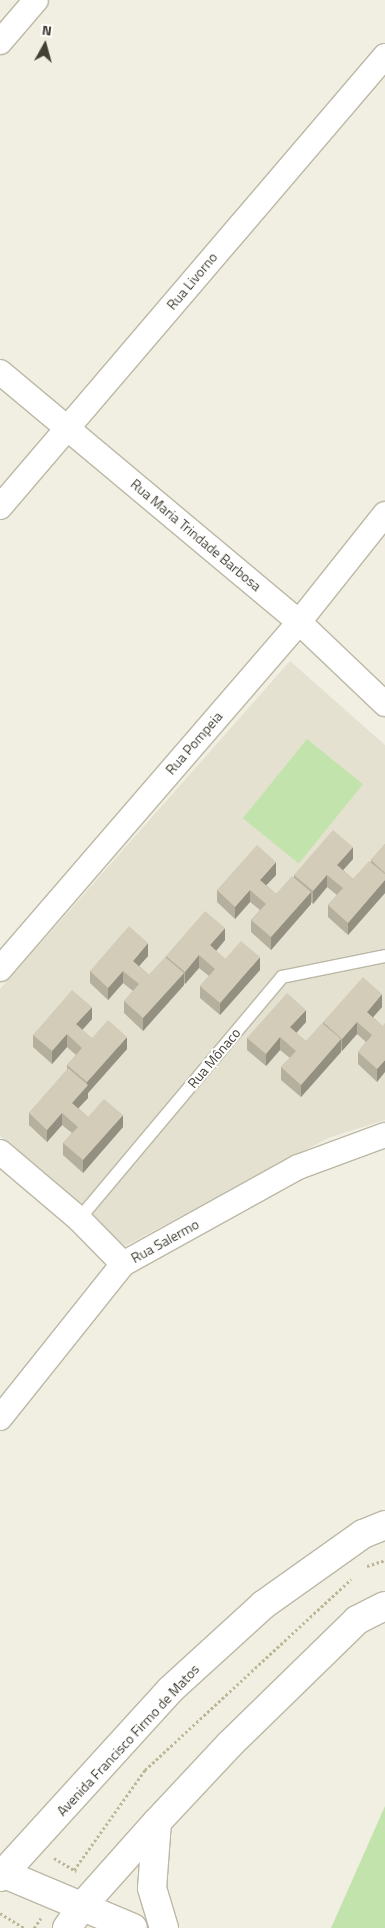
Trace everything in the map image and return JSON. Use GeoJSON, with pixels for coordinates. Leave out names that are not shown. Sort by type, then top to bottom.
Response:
{"type":"FeatureCollection","features":[{"type":"Feature","properties":{"kind":"street"},"geometry":{"type":"LineString","coordinates":[[0,42],[36,0]]}},
{"type":"Feature","properties":{"kind":"street","name":"Rua Livorno"},"geometry":{"type":"LineString","coordinates":[[0,507],[385,56]]}},
{"type":"Feature","properties":{"kind":"street","name":"Rua Maria Trindade Barbosa"},"geometry":{"type":"LineString","coordinates":[[0,372],[299,622],[385,704]]}},
{"type":"Feature","properties":{"kind":"street","name":"Rua Pompeia"},"geometry":{"type":"LineString","coordinates":[[0,969],[299,622],[385,514]]}},
{"type":"Feature","properties":{"kind":"street","name":"Rua Salermo"},"geometry":{"type":"LineString","coordinates":[[0,1418],[123,1264],[298,1167],[385,1135]]}},
{"type":"Feature","properties":{"kind":"street"},"geometry":{"type":"LineString","coordinates":[[0,1152],[79,1219],[123,1264]]}},
{"type":"Feature","properties":{"kind":"street","name":"Avenida Francisco Firmo de Matos"},"geometry":{"type":"LineString","coordinates":[[1,1874],[170,1690],[263,1605],[378,1531]]}},
{"type":"Feature","properties":{"kind":"street"},"geometry":{"type":"LineString","coordinates":[[67,1928],[83,1905],[229,1745],[385,1595]]}},
{"type":"Feature","properties":{"kind":"street"},"geometry":{"type":"LineString","coordinates":[[357,1620],[385,1606]]}},
{"type":"Feature","properties":{"kind":"street"},"geometry":{"type":"LineString","coordinates":[[157,1822],[152,1888],[164,1928]]}},
{"type":"Feature","properties":{"kind":"street"},"geometry":{"type":"LineString","coordinates":[[1,1874],[83,1905],[133,1928]]}},
{"type":"Feature","properties":{"kind":"lane","name":"Rua Mônaco"},"geometry":{"type":"LineString","coordinates":[[79,1219],[282,977],[385,956]]}},
{"type":"Feature","properties":{"kind":"path"},"geometry":{"type":"LineString","coordinates":[[363,1568],[385,1560]]}},
{"type":"Feature","properties":{"kind":"path"},"geometry":{"type":"LineString","coordinates":[[34,1928],[145,1770],[356,1574]]}},
{"type":"Feature","properties":{"kind":"path"},"geometry":{"type":"LineString","coordinates":[[0,1913],[24,1928]]}},
{"type":"Feature","properties":{"kind":"shaded area"},"geometry":{"type":"Polygon","coordinates":[[[290,661],[385,745],[385,1120],[328,1138],[125,1246],[0,1136],[0,989],[290,661]]]}},
{"type":"Feature","properties":{"kind":"green space"},"geometry":{"type":"Polygon","coordinates":[[[307,739],[363,784],[299,864],[243,818],[307,739]]]}},
{"type":"Feature","properties":{"kind":"green space"},"geometry":{"type":"Polygon","coordinates":[[[385,1806],[385,1928],[331,1928],[385,1806]]]}},
{"type":"Feature","properties":{"kind":"building"},"geometry":{"type":"Polygon","coordinates":[[[333,830],[353,847],[337,865],[353,879],[369,861],[385,874],[385,880],[348,923],[328,905],[343,888],[327,875],[313,891],[294,875],[333,830]]]}},
{"type":"Feature","properties":{"kind":"building"},"geometry":{"type":"Polygon","coordinates":[[[385,844],[385,873],[371,860],[385,844]]]}},
{"type":"Feature","properties":{"kind":"building"},"geometry":{"type":"Polygon","coordinates":[[[257,845],[276,862],[260,880],[276,894],[292,876],[311,892],[271,937],[251,920],[266,904],[250,890],[235,907],[217,890],[257,845]]]}},
{"type":"Feature","properties":{"kind":"building"},"geometry":{"type":"Polygon","coordinates":[[[205,911],[225,928],[210,945],[225,959],[241,941],[260,957],[220,1003],[200,986],[215,969],[199,955],[185,972],[166,956],[205,911]]]}},
{"type":"Feature","properties":{"kind":"building"},"geometry":{"type":"Polygon","coordinates":[[[129,926],[148,943],[133,961],[149,975],[165,957],[184,973],[143,1018],[124,1001],[139,984],[123,971],[108,988],[90,971],[129,926]]]}},
{"type":"Feature","properties":{"kind":"building"},"geometry":{"type":"Polygon","coordinates":[[[363,977],[382,994],[367,1012],[382,1026],[385,1023],[385,1060],[377,1069],[358,1052],[372,1035],[357,1022],[342,1039],[323,1022],[363,977]]]}},
{"type":"Feature","properties":{"kind":"building"},"geometry":{"type":"Polygon","coordinates":[[[72,990],[92,1007],[76,1024],[92,1038],[108,1020],[127,1037],[87,1082],[67,1065],[82,1048],[67,1034],[52,1051],[33,1035],[72,990]]]}},
{"type":"Feature","properties":{"kind":"building"},"geometry":{"type":"Polygon","coordinates":[[[287,993],[306,1010],[290,1027],[306,1041],[322,1023],[341,1039],[301,1085],[281,1067],[296,1051],[280,1037],[266,1054],[247,1038],[287,993]]]}},
{"type":"Feature","properties":{"kind":"building"},"geometry":{"type":"Polygon","coordinates":[[[68,1068],[88,1085],[72,1103],[88,1117],[104,1099],[123,1115],[83,1160],[63,1143],[78,1127],[62,1113],[47,1130],[29,1113],[68,1068]]]}}]}
